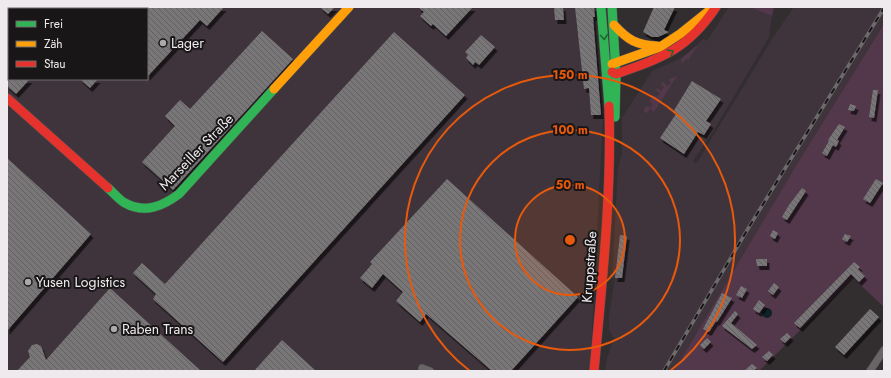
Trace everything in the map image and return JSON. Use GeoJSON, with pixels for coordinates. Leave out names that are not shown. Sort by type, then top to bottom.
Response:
{"type":"FeatureCollection","features":[{"type":"Feature","properties":{"kind":"street","name":"Marseiller Straße"},"geometry":{"type":"LineString","coordinates":[[7,98],[125,203],[141,208],[151,209],[159,207],[170,202],[178,194],[349,7]]}},
{"type":"Feature","properties":{"kind":"street","name":"Kruppstraße"},"geometry":{"type":"LineString","coordinates":[[594,371],[604,266],[609,126],[601,7]]}},
{"type":"Feature","properties":{"kind":"street","name":"Kruppstraße"},"geometry":{"type":"LineString","coordinates":[[608,164],[613,150],[616,74],[612,7]]}},
{"type":"Feature","properties":{"kind":"street"},"geometry":{"type":"LineString","coordinates":[[715,7],[703,27],[683,45],[673,51],[653,62],[616,74],[606,68],[616,62],[646,53],[661,46],[682,33],[715,7]]}},
{"type":"Feature","properties":{"kind":"street"},"geometry":{"type":"LineString","coordinates":[[614,25],[625,38],[632,43],[642,46],[661,46]]}},
{"type":"Feature","properties":{"kind":"street"},"geometry":{"type":"LineString","coordinates":[[870,371],[884,350]]}},
{"type":"Feature","properties":{"kind":"street"},"geometry":{"type":"LineString","coordinates":[[422,368],[430,371]]}},
{"type":"Feature","properties":{"kind":"shaded area"},"geometry":{"type":"Polygon","coordinates":[[[7,7],[595,7],[603,115],[590,371],[7,371],[7,7]]]}},
{"type":"Feature","properties":{"kind":"shaded area"},"geometry":{"type":"Polygon","coordinates":[[[729,7],[749,7],[772,16],[769,37],[711,135],[693,161],[696,164],[774,36],[794,7],[884,7],[884,24],[797,164],[674,371],[605,371],[607,358],[614,338],[609,330],[609,317],[615,278],[612,278],[618,168],[622,154],[622,118],[652,71],[681,58],[703,39],[707,41],[729,7]]]}},
{"type":"Feature","properties":{"kind":"shaded area"},"geometry":{"type":"Polygon","coordinates":[[[749,7],[774,7],[772,16],[749,7]]]}},
{"type":"Feature","properties":{"kind":"shaded area"},"geometry":{"type":"Polygon","coordinates":[[[884,24],[884,307],[853,278],[759,371],[674,371],[797,164],[884,24]]]}},
{"type":"Feature","properties":{"kind":"shaded area"},"geometry":{"type":"Polygon","coordinates":[[[699,44],[688,60],[686,59],[682,64],[681,59],[699,44]]]}},
{"type":"Feature","properties":{"kind":"shaded area"},"geometry":{"type":"Polygon","coordinates":[[[677,76],[654,112],[650,109],[647,113],[643,111],[646,106],[650,108],[653,104],[649,101],[653,95],[657,97],[660,93],[656,90],[657,88],[661,91],[664,87],[660,84],[664,82],[666,86],[671,84],[669,79],[677,76]]]}},
{"type":"Feature","properties":{"kind":"water"},"geometry":{"type":"Polygon","coordinates":[[[765,308],[769,308],[771,309],[771,317],[765,318],[762,315],[762,311],[765,308]]]}},
{"type":"Feature","properties":{"kind":"building","name":"Lager"},"geometry":{"type":"Polygon","coordinates":[[[224,7],[207,26],[200,20],[148,76],[147,8],[224,7]]]}},
{"type":"Feature","properties":{"kind":"building"},"geometry":{"type":"Polygon","coordinates":[[[320,7],[335,7],[328,14],[320,7]]]}},
{"type":"Feature","properties":{"kind":"building"},"geometry":{"type":"Polygon","coordinates":[[[418,7],[473,7],[446,36],[433,24],[431,26],[420,16],[424,12],[418,7]]]}},
{"type":"Feature","properties":{"kind":"building"},"geometry":{"type":"Polygon","coordinates":[[[554,7],[563,7],[564,20],[555,20],[554,7]]]}},
{"type":"Feature","properties":{"kind":"building"},"geometry":{"type":"Polygon","coordinates":[[[575,7],[594,7],[595,17],[593,17],[601,115],[591,115],[589,88],[584,89],[575,7]]]}},
{"type":"Feature","properties":{"kind":"building"},"geometry":{"type":"Polygon","coordinates":[[[654,7],[675,7],[664,30],[669,32],[658,37],[652,37],[643,32],[654,7]]]}},
{"type":"Feature","properties":{"kind":"building"},"geometry":{"type":"Polygon","coordinates":[[[262,31],[293,59],[173,190],[142,162],[175,126],[165,116],[180,100],[190,109],[262,31]]]}},
{"type":"Feature","properties":{"kind":"building"},"geometry":{"type":"Polygon","coordinates":[[[394,32],[465,95],[223,362],[153,299],[156,294],[133,273],[142,263],[165,284],[394,32]]]}},
{"type":"Feature","properties":{"kind":"building"},"geometry":{"type":"Polygon","coordinates":[[[481,35],[495,47],[479,65],[475,62],[473,65],[466,58],[468,55],[465,52],[481,35]]]}},
{"type":"Feature","properties":{"kind":"building"},"geometry":{"type":"Polygon","coordinates":[[[7,79],[29,80],[16,94],[7,86],[7,79]]]}},
{"type":"Feature","properties":{"kind":"building"},"geometry":{"type":"Polygon","coordinates":[[[81,80],[97,80],[90,88],[81,80]]]}},
{"type":"Feature","properties":{"kind":"building"},"geometry":{"type":"Polygon","coordinates":[[[692,81],[721,99],[706,121],[711,124],[704,135],[698,132],[684,154],[660,138],[676,114],[673,112],[692,81]]]}},
{"type":"Feature","properties":{"kind":"building"},"geometry":{"type":"Polygon","coordinates":[[[873,90],[878,90],[874,118],[869,117],[873,90]]]}},
{"type":"Feature","properties":{"kind":"building"},"geometry":{"type":"Polygon","coordinates":[[[850,104],[856,106],[854,111],[848,110],[850,104]]]}},
{"type":"Feature","properties":{"kind":"building"},"geometry":{"type":"Polygon","coordinates":[[[839,124],[845,127],[837,140],[839,141],[836,147],[833,145],[827,156],[822,153],[829,141],[828,140],[839,124]]]}},
{"type":"Feature","properties":{"kind":"building","name":"Yusen Logistics"},"geometry":{"type":"Polygon","coordinates":[[[7,158],[91,234],[7,331],[7,158]]]}},
{"type":"Feature","properties":{"kind":"building"},"geometry":{"type":"Polygon","coordinates":[[[447,179],[578,297],[511,371],[492,371],[426,314],[420,322],[396,301],[403,292],[383,274],[372,288],[360,278],[372,264],[370,262],[447,179]]]}},
{"type":"Feature","properties":{"kind":"building"},"geometry":{"type":"Polygon","coordinates":[[[876,179],[883,183],[870,203],[863,199],[876,179]]]}},
{"type":"Feature","properties":{"kind":"building"},"geometry":{"type":"Polygon","coordinates":[[[802,188],[806,191],[787,220],[782,217],[802,188]]]}},
{"type":"Feature","properties":{"kind":"building"},"geometry":{"type":"Polygon","coordinates":[[[773,230],[778,233],[775,239],[770,236],[773,230]]]}},
{"type":"Feature","properties":{"kind":"building"},"geometry":{"type":"Polygon","coordinates":[[[845,234],[851,236],[847,242],[842,239],[845,234]]]}},
{"type":"Feature","properties":{"kind":"building"},"geometry":{"type":"Polygon","coordinates":[[[620,235],[627,236],[622,278],[615,278],[620,235]]]}},
{"type":"Feature","properties":{"kind":"building"},"geometry":{"type":"Polygon","coordinates":[[[756,259],[767,259],[767,266],[757,266],[756,259]]]}},
{"type":"Feature","properties":{"kind":"building"},"geometry":{"type":"Polygon","coordinates":[[[854,262],[860,267],[858,269],[865,276],[859,282],[851,274],[800,328],[794,323],[854,262]]]}},
{"type":"Feature","properties":{"kind":"building"},"geometry":{"type":"Polygon","coordinates":[[[774,283],[779,287],[773,295],[768,291],[774,283]]]}},
{"type":"Feature","properties":{"kind":"building"},"geometry":{"type":"Polygon","coordinates":[[[741,286],[747,289],[742,298],[736,295],[741,286]]]}},
{"type":"Feature","properties":{"kind":"building","name":"Raben Trans"},"geometry":{"type":"Polygon","coordinates":[[[110,288],[201,371],[17,371],[30,357],[28,351],[32,345],[37,344],[41,346],[46,360],[110,288]]]}},
{"type":"Feature","properties":{"kind":"building"},"geometry":{"type":"Polygon","coordinates":[[[722,293],[732,298],[709,332],[703,329],[722,293]]]}},
{"type":"Feature","properties":{"kind":"building"},"geometry":{"type":"Polygon","coordinates":[[[759,300],[765,305],[759,313],[753,309],[759,300]]]}},
{"type":"Feature","properties":{"kind":"building"},"geometry":{"type":"Polygon","coordinates":[[[870,309],[879,317],[844,355],[835,347],[870,309]]]}},
{"type":"Feature","properties":{"kind":"building"},"geometry":{"type":"Polygon","coordinates":[[[735,311],[738,314],[731,323],[757,345],[752,349],[722,326],[735,311]]]}},
{"type":"Feature","properties":{"kind":"building"},"geometry":{"type":"Polygon","coordinates":[[[787,333],[791,337],[785,343],[780,339],[787,333]]]}},
{"type":"Feature","properties":{"kind":"building"},"geometry":{"type":"Polygon","coordinates":[[[707,338],[711,342],[704,349],[700,345],[707,338]]]}},
{"type":"Feature","properties":{"kind":"building"},"geometry":{"type":"Polygon","coordinates":[[[282,340],[293,350],[316,371],[254,371],[282,340]]]}},
{"type":"Feature","properties":{"kind":"building"},"geometry":{"type":"Polygon","coordinates":[[[769,351],[773,355],[767,361],[762,357],[769,351]]]}},
{"type":"Feature","properties":{"kind":"building"},"geometry":{"type":"Polygon","coordinates":[[[752,364],[757,368],[753,371],[744,371],[752,364]]]}},
{"type":"Feature","properties":{"kind":"railway"},"geometry":{"type":"LineString","coordinates":[[664,371],[749,227],[884,8]]}},
{"type":"Feature","properties":{"kind":"traffic: fast"},"geometry":{"type":"LineString","coordinates":[[601,7],[609,106]]}},
{"type":"Feature","properties":{"kind":"traffic: fast"},"geometry":{"type":"LineString","coordinates":[[612,7],[616,74],[615,117]]}},
{"type":"Feature","properties":{"kind":"traffic: fast"},"geometry":{"type":"LineString","coordinates":[[108,188],[123,202],[140,208],[154,207],[167,202],[179,194],[274,89]]}},
{"type":"Feature","properties":{"kind":"traffic: slow"},"geometry":{"type":"LineString","coordinates":[[274,89],[349,7]]}},
{"type":"Feature","properties":{"kind":"traffic: slow"},"geometry":{"type":"LineString","coordinates":[[612,64],[660,47],[680,34],[710,10]]}},
{"type":"Feature","properties":{"kind":"traffic: slow"},"geometry":{"type":"LineString","coordinates":[[614,25],[633,41],[657,46]]}},
{"type":"Feature","properties":{"kind":"traffic: jam"},"geometry":{"type":"LineString","coordinates":[[612,72],[616,74],[647,63],[673,50],[695,33],[716,7]]}},
{"type":"Feature","properties":{"kind":"traffic: jam"},"geometry":{"type":"LineString","coordinates":[[7,98],[108,188]]}},
{"type":"Feature","properties":{"kind":"traffic: jam"},"geometry":{"type":"LineString","coordinates":[[594,371],[608,205],[610,139],[609,106]]}},
{"type":"Feature","properties":{"kind":"place","name":"Lager"},"geometry":{"type":"Point","coordinates":[163,43]}},
{"type":"Feature","properties":{"kind":"place","name":"Yusen Logistics"},"geometry":{"type":"Point","coordinates":[28,282]}},
{"type":"Feature","properties":{"kind":"place","name":"Raben Trans"},"geometry":{"type":"Point","coordinates":[114,329]}}]}
